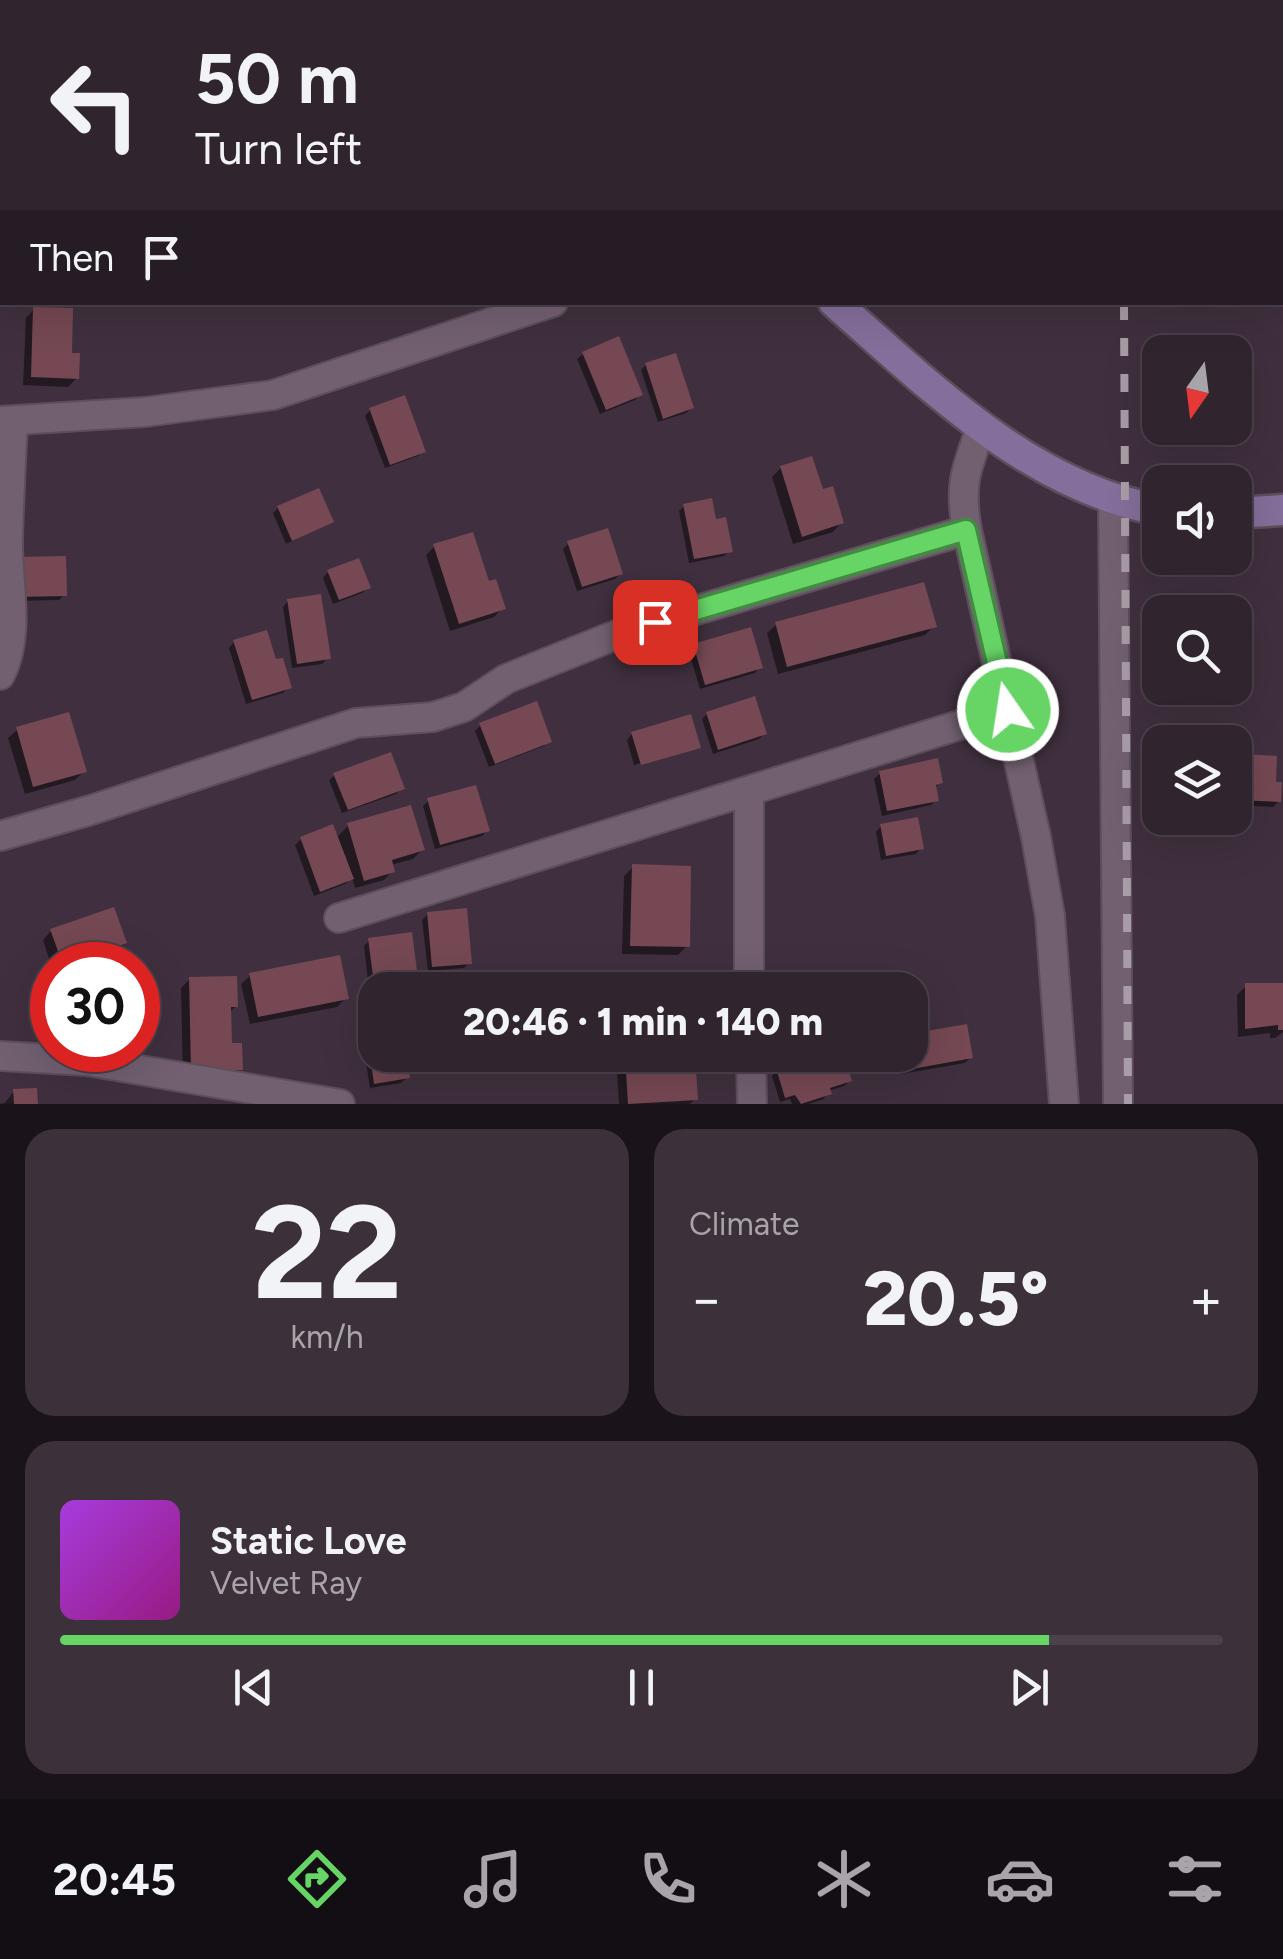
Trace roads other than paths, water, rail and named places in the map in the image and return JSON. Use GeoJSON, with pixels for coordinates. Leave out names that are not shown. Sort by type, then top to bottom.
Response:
{"type":"FeatureCollection","features":[{"type":"Feature","properties":{"kind":"street"},"geometry":{"type":"LineString","coordinates":[[0,675],[8,658],[11,636],[6,421],[145,412],[273,396],[545,305]]}},
{"type":"Feature","properties":{"kind":"street"},"geometry":{"type":"LineString","coordinates":[[838,305],[981,428],[1038,463],[1113,500],[1142,506]]}},
{"type":"Feature","properties":{"kind":"street"},"geometry":{"type":"LineString","coordinates":[[981,428],[965,473],[961,498],[1050,916],[1064,1104]]}},
{"type":"Feature","properties":{"kind":"street"},"geometry":{"type":"LineString","coordinates":[[1113,500],[1118,1104]]}},
{"type":"Feature","properties":{"kind":"street"},"geometry":{"type":"LineString","coordinates":[[1252,512],[1283,510]]}},
{"type":"Feature","properties":{"kind":"street"},"geometry":{"type":"LineString","coordinates":[[0,836],[356,723],[432,717],[464,707],[506,679],[626,631],[966,530]]}},
{"type":"Feature","properties":{"kind":"street"},"geometry":{"type":"LineString","coordinates":[[339,918],[1008,710]]}},
{"type":"Feature","properties":{"kind":"street"},"geometry":{"type":"LineString","coordinates":[[749,972],[750,791]]}},
{"type":"Feature","properties":{"kind":"street"},"geometry":{"type":"LineString","coordinates":[[0,1056],[87,1061],[340,1104]]}},
{"type":"Feature","properties":{"kind":"street"},"geometry":{"type":"LineString","coordinates":[[751,1072],[752,1104]]}},
{"type":"Feature","properties":{"kind":"railway"},"geometry":{"type":"LineString","coordinates":[[1124,305],[1128,1104]]}}]}
